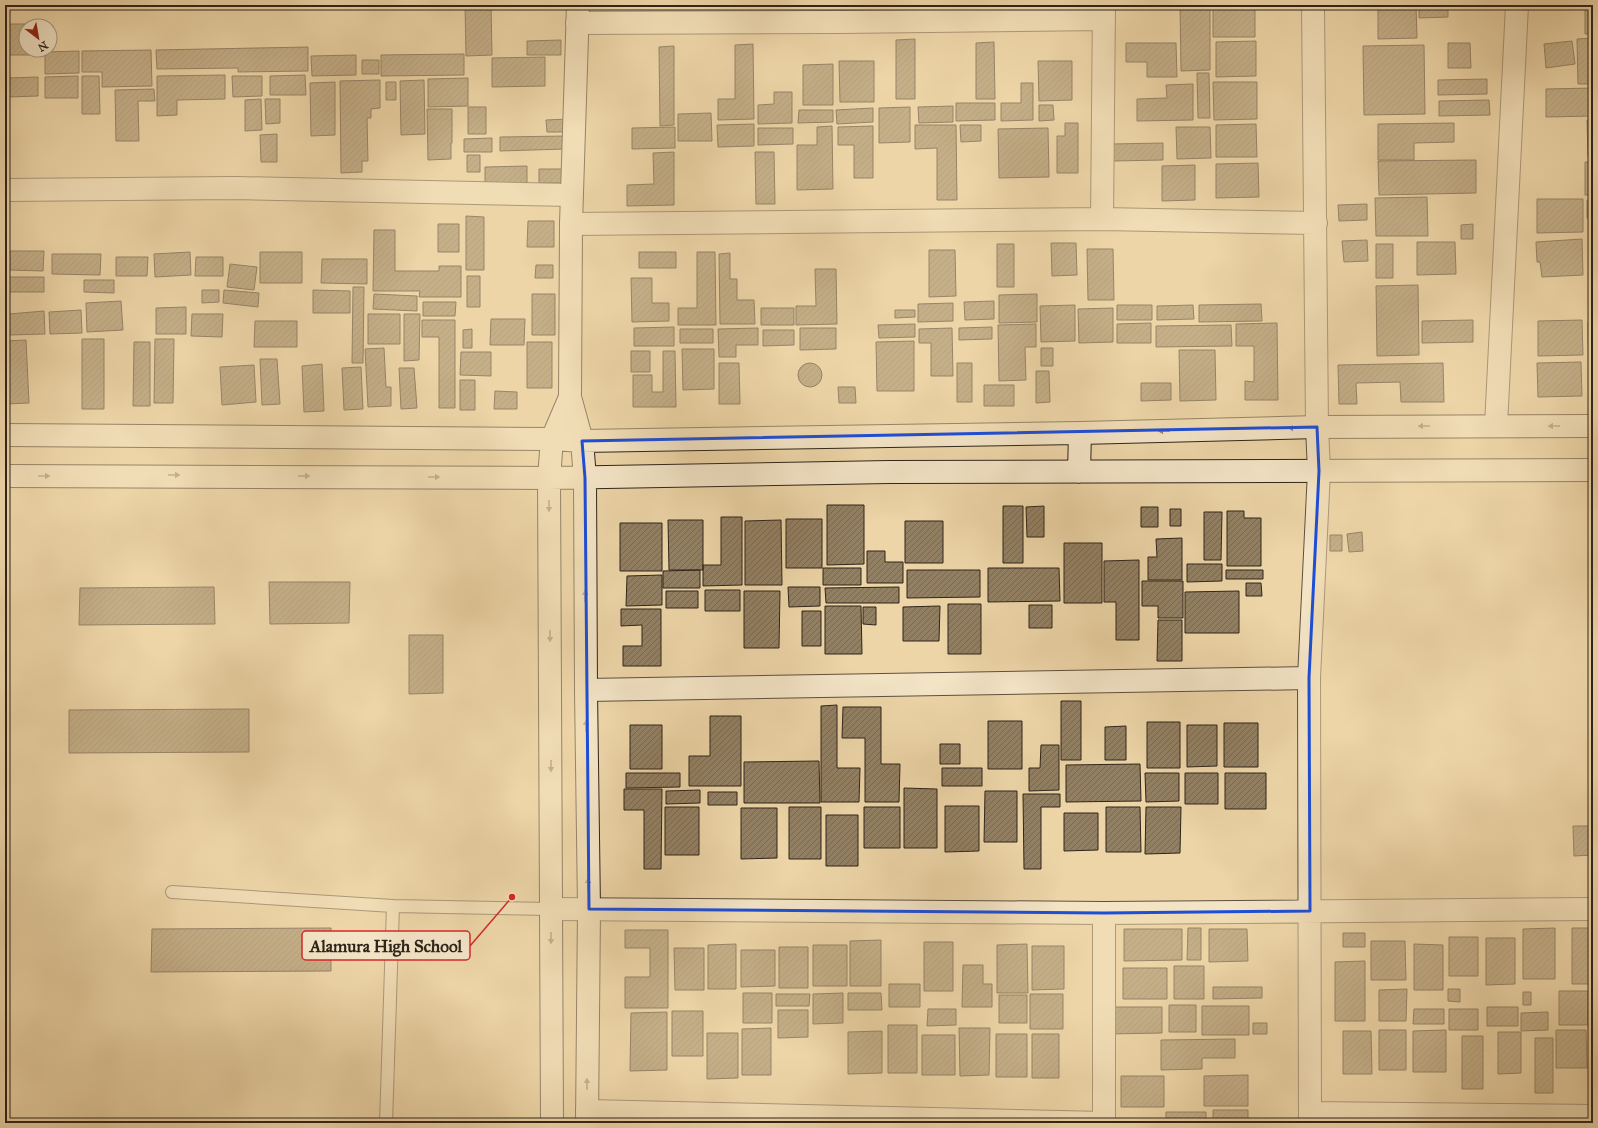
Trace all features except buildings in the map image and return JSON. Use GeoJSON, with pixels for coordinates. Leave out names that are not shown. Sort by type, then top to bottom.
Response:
{"type":"FeatureCollection","features":[{"type":"Feature","properties":{"kind":"street"},"geometry":{"type":"LineString","coordinates":[[1313,5],[1317,427],[1319,471],[1309,678],[1310,1118],[1480,1118],[1593,1116]]}},
{"type":"Feature","properties":{"kind":"street"},"geometry":{"type":"LineString","coordinates":[[1496,426],[1517,5]]}},
{"type":"Feature","properties":{"kind":"street"},"geometry":{"type":"LineString","coordinates":[[1102,219],[1104,12],[578,14],[571,224],[570,396],[582,441],[585,478],[589,909],[587,1117],[1104,1123],[1104,913]]}},
{"type":"Feature","properties":{"kind":"street"},"geometry":{"type":"LineString","coordinates":[[5,190],[236,188],[572,195]]}},
{"type":"Feature","properties":{"kind":"street"},"geometry":{"type":"LineString","coordinates":[[571,224],[1102,219],[1316,223]]}},
{"type":"Feature","properties":{"kind":"street"},"geometry":{"type":"LineString","coordinates":[[552,1123],[549,478],[552,439],[570,396]]}},
{"type":"Feature","properties":{"kind":"street"},"geometry":{"type":"LineString","coordinates":[[5,435],[552,439],[582,441],[1080,433],[1317,427],[1593,426]]}},
{"type":"Feature","properties":{"kind":"street"},"geometry":{"type":"LineString","coordinates":[[1079,472],[1080,433]]}},
{"type":"Feature","properties":{"kind":"street"},"geometry":{"type":"LineString","coordinates":[[5,476],[585,478],[889,472],[1593,470]]}},
{"type":"Feature","properties":{"kind":"street"},"geometry":{"type":"LineString","coordinates":[[586,690],[1309,678]]}},
{"type":"Feature","properties":{"kind":"street"},"geometry":{"type":"LineString","coordinates":[[551,909],[1104,913],[1593,910]]}},
{"type":"Feature","properties":{"kind":"lane"},"geometry":{"type":"LineString","coordinates":[[172,892],[393,906],[551,909]]}},
{"type":"Feature","properties":{"kind":"lane"},"geometry":{"type":"LineString","coordinates":[[386,1123],[393,906]]}},
{"type":"Feature","properties":{"kind":"highlighted area"},"geometry":{"type":"Polygon","coordinates":[[[1317,427],[1319,471],[1309,678],[1310,911],[1104,913],[589,909],[585,478],[582,441],[1317,427]]]}},
{"type":"Feature","properties":{"kind":"place","name":"Alamura High School"},"geometry":{"type":"Point","coordinates":[512,897]}}]}
